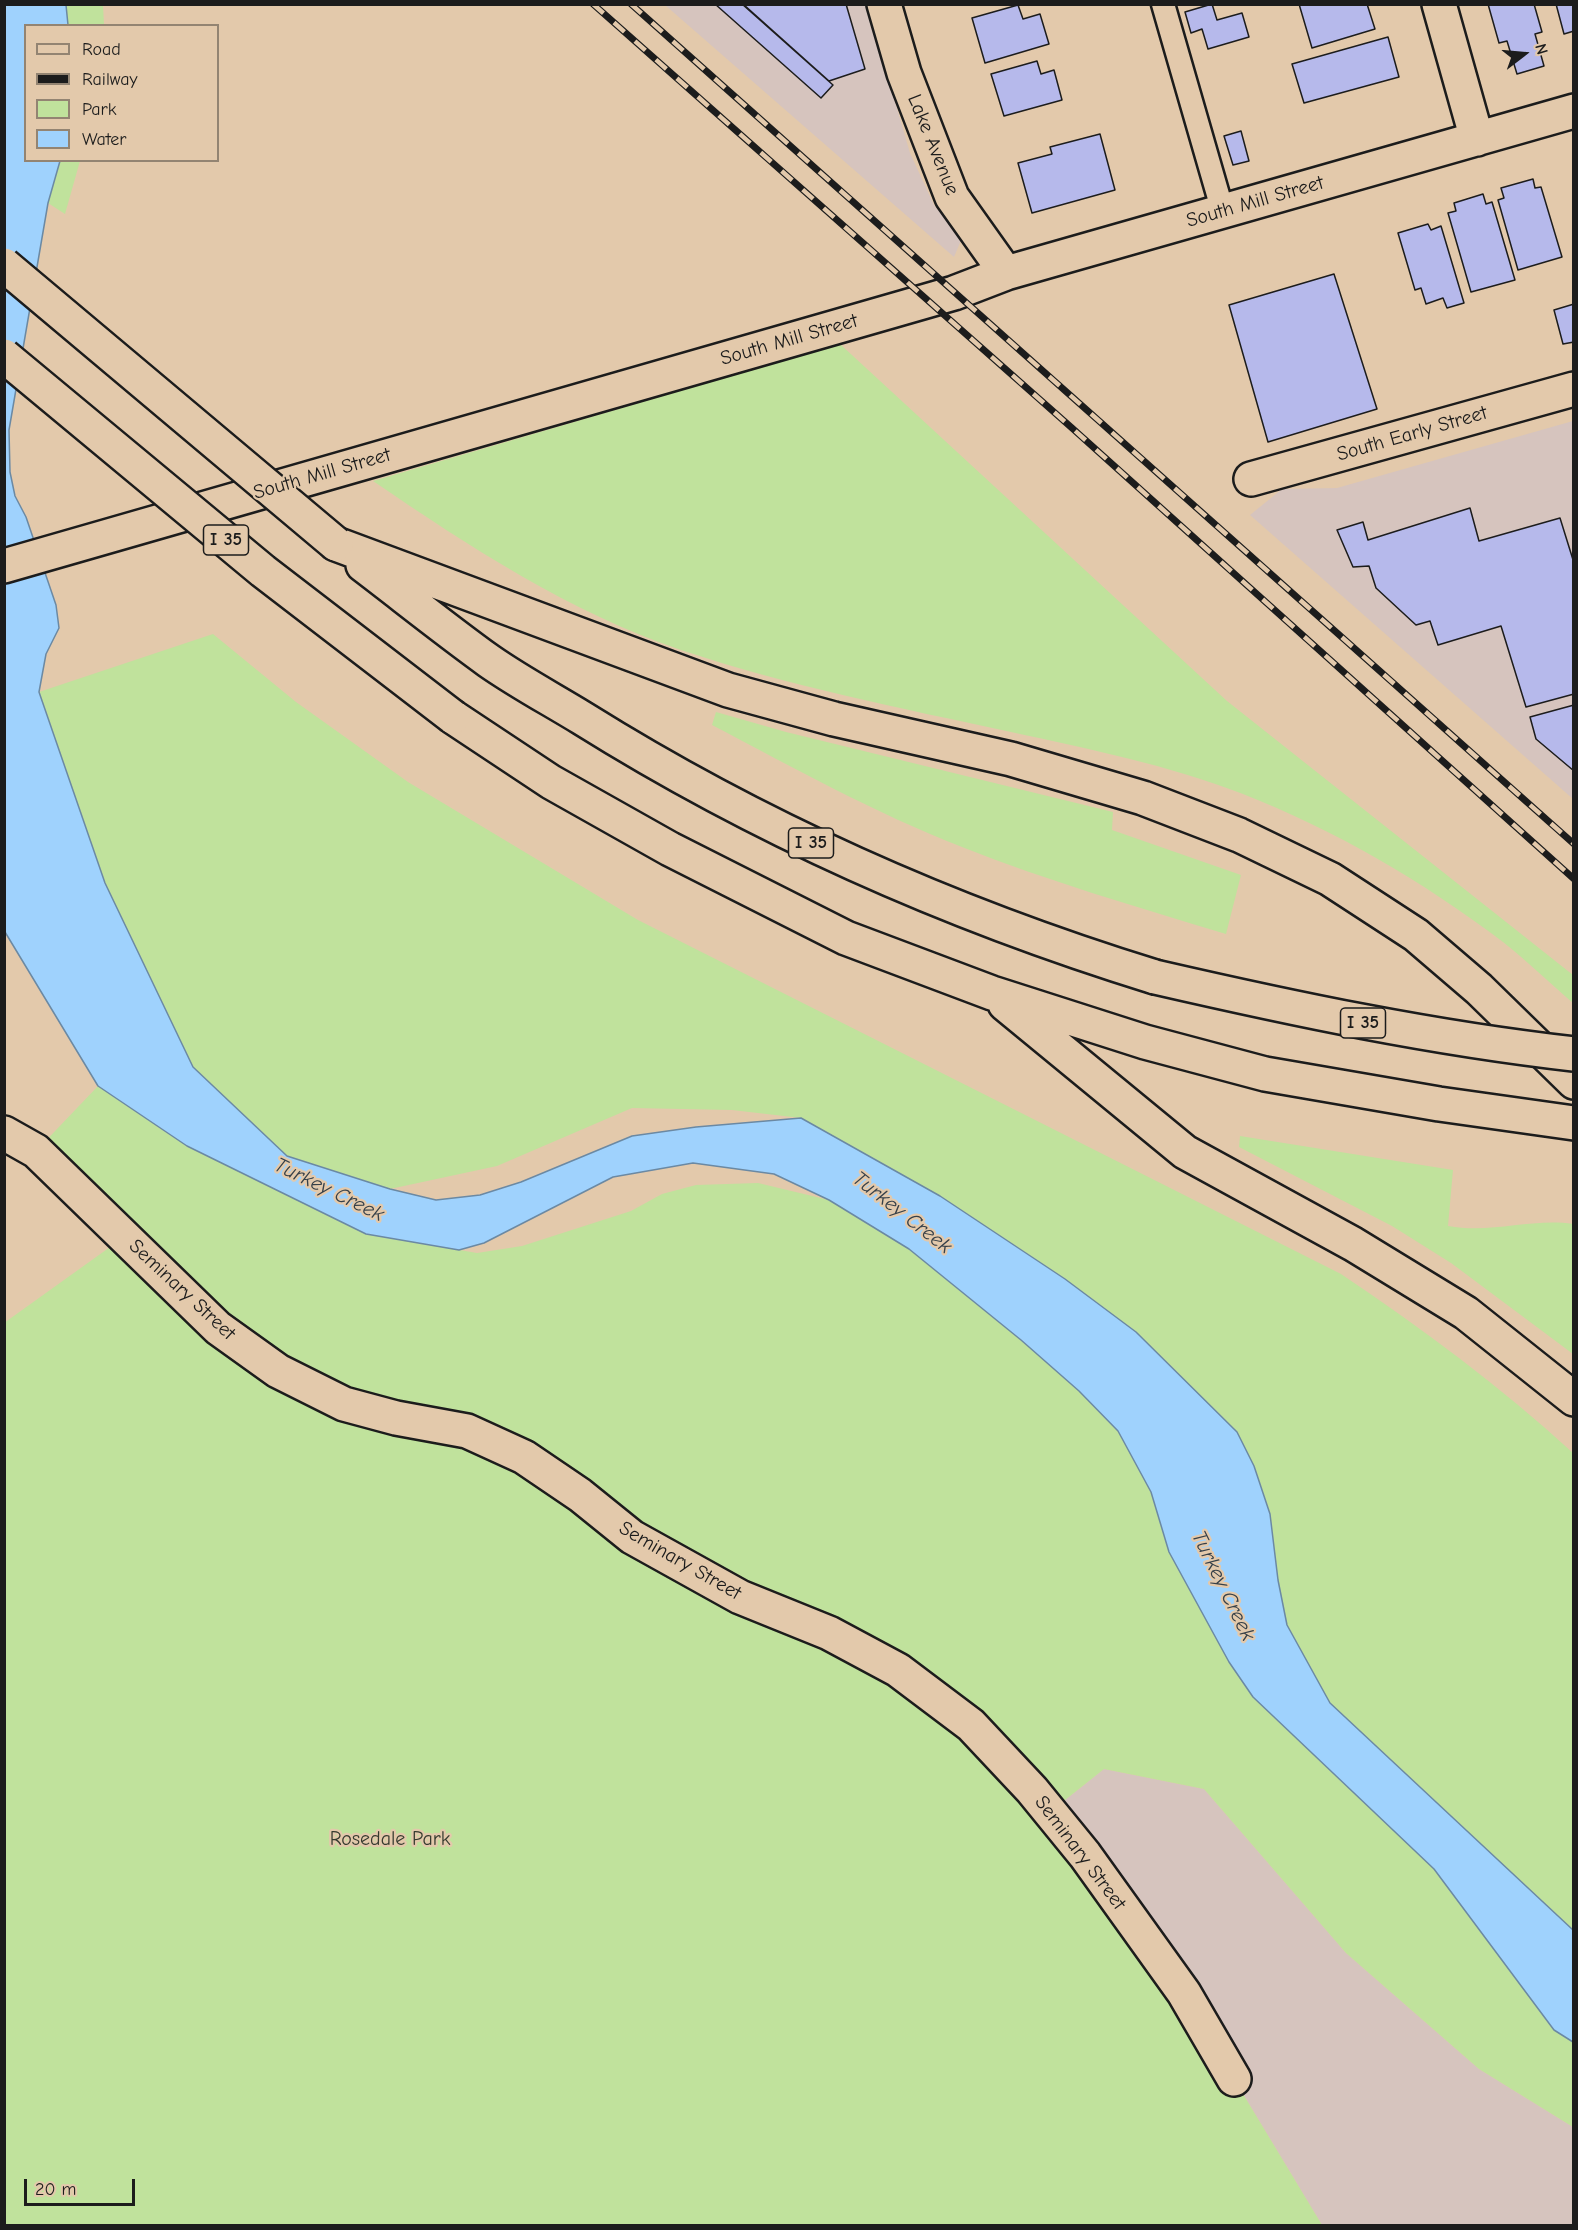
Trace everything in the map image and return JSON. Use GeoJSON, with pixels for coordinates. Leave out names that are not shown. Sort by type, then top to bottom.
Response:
{"type":"FeatureCollection","features":[{"type":"Feature","properties":{"kind":"main road","name":"Lake Avenue"},"geometry":{"type":"LineString","coordinates":[[884,4],[904,73],[952,196],[1006,273]]}},
{"type":"Feature","properties":{"kind":"main road"},"geometry":{"type":"LineString","coordinates":[[1439,4],[1477,139]]}},
{"type":"Feature","properties":{"kind":"main road","name":"South Mill Street"},"geometry":{"type":"LineString","coordinates":[[4,566],[945,295],[1006,273],[1574,111]]}},
{"type":"Feature","properties":{"kind":"main road","name":"I 35"},"geometry":{"type":"LineString","coordinates":[[4,265],[336,544],[490,662],[630,748],[767,823],[921,894],[1068,950],[1155,977],[1323,1016],[1477,1043],[1574,1054]]}},
{"type":"Feature","properties":{"kind":"main road","name":"I 35"},"geometry":{"type":"LineString","coordinates":[[4,356],[263,571],[453,717],[551,782],[670,849],[846,938],[992,993],[1145,1042],[1265,1074],[1439,1104],[1574,1123]]}},
{"type":"Feature","properties":{"kind":"main road","name":"South Early Street"},"geometry":{"type":"LineString","coordinates":[[1251,479],[1574,389]]}},
{"type":"Feature","properties":{"kind":"main road"},"geometry":{"type":"LineString","coordinates":[[336,544],[728,690],[834,719],[1011,759],[1143,798],[1239,835],[1330,879],[1416,935],[1479,989],[1574,1082]]}},
{"type":"Feature","properties":{"kind":"main road"},"geometry":{"type":"LineString","coordinates":[[992,993],[1185,1152],[1353,1244],[1466,1313],[1574,1399]]}},
{"type":"Feature","properties":{"kind":"main road","name":"Seminary Street"},"geometry":{"type":"LineString","coordinates":[[6,1136],[36,1151],[218,1328],[278,1371],[344,1404],[396,1418],[467,1431],[524,1457],[580,1495],[632,1537],[740,1597],[828,1632],[898,1670],[971,1725],[1032,1791],[1085,1855],[1184,1993],[1234,2079]]}},
{"type":"Feature","properties":{"kind":"lane"},"geometry":{"type":"LineString","coordinates":[[1163,4],[1223,212]]}},
{"type":"Feature","properties":{"kind":"shaded area"},"geometry":{"type":"Polygon","coordinates":[[[665,5],[867,5],[910,153],[934,205],[962,238],[954,257],[665,5]]]}},
{"type":"Feature","properties":{"kind":"shaded area"},"geometry":{"type":"Polygon","coordinates":[[[1573,421],[1573,799],[1250,515],[1282,489],[1337,488],[1573,421]]]}},
{"type":"Feature","properties":{"kind":"shaded area"},"geometry":{"type":"Polygon","coordinates":[[[1104,1769],[1204,1789],[1346,1953],[1479,2069],[1573,2127],[1573,2225],[1322,2225],[1234,2079],[1026,1831],[1104,1769]]]}},
{"type":"Feature","properties":{"kind":"green space"},"geometry":{"type":"Polygon","coordinates":[[[66,5],[103,5],[104,24],[68,24],[66,5]]]}},
{"type":"Feature","properties":{"kind":"green space"},"geometry":{"type":"Polygon","coordinates":[[[60,162],[80,162],[65,214],[48,203],[60,162]]]}},
{"type":"Feature","properties":{"kind":"green space"},"geometry":{"type":"Polygon","coordinates":[[[840,344],[1227,701],[1573,975],[1573,1003],[1503,942],[1442,899],[1378,859],[1277,808],[1215,784],[1157,766],[1099,751],[886,705],[763,675],[681,650],[599,617],[521,576],[446,530],[373,481],[840,344]]]}},
{"type":"Feature","properties":{"kind":"green space"},"geometry":{"type":"Polygon","coordinates":[[[213,634],[296,702],[408,782],[638,920],[1341,1274],[1460,1359],[1517,1404],[1573,1453],[1573,1930],[1330,1703],[1287,1625],[1278,1580],[1179,1374],[1136,1332],[1065,1279],[940,1196],[801,1118],[732,1110],[632,1108],[497,1166],[390,1189],[287,1156],[193,1067],[105,883],[39,692],[213,634]]]}},
{"type":"Feature","properties":{"kind":"green space"},"geometry":{"type":"Polygon","coordinates":[[[716,712],[786,732],[1113,812],[1112,830],[1241,875],[1226,934],[1060,882],[930,834],[835,789],[712,725],[716,712]]]}},
{"type":"Feature","properties":{"kind":"green space","name":"Rosedale Park"},"geometry":{"type":"Polygon","coordinates":[[[98,1086],[187,1146],[366,1234],[477,1253],[522,1246],[631,1211],[662,1194],[696,1185],[758,1183],[829,1200],[909,1249],[1021,1340],[1079,1391],[1118,1431],[1151,1492],[1169,1552],[1229,1662],[1253,1697],[1434,1869],[1554,2030],[1573,2042],[1573,2127],[1479,2069],[1346,1953],[1204,1789],[1104,1769],[1050,1812],[1234,2079],[1322,2225],[5,2225],[4,1323],[124,1237],[36,1151],[98,1086]]]}},
{"type":"Feature","properties":{"kind":"green space"},"geometry":{"type":"Polygon","coordinates":[[[1240,1136],[1453,1170],[1448,1226],[1480,1228],[1542,1223],[1573,1224],[1573,1354],[1451,1263],[1392,1226],[1239,1147],[1240,1136]]]}},
{"type":"Feature","properties":{"kind":"water","name":"Turkey Creek"},"geometry":{"type":"Polygon","coordinates":[[[5,5],[66,5],[68,24],[24,24],[24,162],[60,162],[48,203],[9,430],[10,472],[15,496],[26,517],[56,605],[59,628],[46,654],[39,692],[105,883],[193,1067],[287,1156],[390,1189],[436,1200],[480,1195],[521,1182],[632,1136],[696,1127],[801,1118],[940,1196],[1065,1279],[1136,1332],[1237,1432],[1254,1466],[1270,1514],[1278,1580],[1287,1625],[1330,1703],[1573,1930],[1573,2042],[1554,2030],[1434,1869],[1253,1697],[1229,1662],[1169,1552],[1151,1492],[1118,1431],[1079,1391],[1021,1340],[909,1249],[829,1200],[774,1174],[693,1163],[613,1177],[484,1243],[459,1250],[366,1234],[187,1146],[98,1086],[5,932],[5,5]]]}},
{"type":"Feature","properties":{"kind":"building"},"geometry":{"type":"Polygon","coordinates":[[[715,4],[742,4],[833,85],[821,98],[715,4]]]}},
{"type":"Feature","properties":{"kind":"building"},"geometry":{"type":"Polygon","coordinates":[[[743,4],[846,4],[865,69],[829,81],[743,4]]]}},
{"type":"Feature","properties":{"kind":"building"},"geometry":{"type":"Polygon","coordinates":[[[1212,4],[1217,20],[1242,13],[1249,37],[1208,49],[1202,29],[1191,33],[1185,12],[1212,4]]]}},
{"type":"Feature","properties":{"kind":"building"},"geometry":{"type":"Polygon","coordinates":[[[1299,4],[1367,4],[1375,29],[1312,48],[1299,4]]]}},
{"type":"Feature","properties":{"kind":"building"},"geometry":{"type":"Polygon","coordinates":[[[1488,4],[1534,4],[1542,32],[1535,34],[1544,66],[1517,74],[1507,41],[1499,43],[1488,4]]]}},
{"type":"Feature","properties":{"kind":"building"},"geometry":{"type":"Polygon","coordinates":[[[1556,4],[1574,4],[1574,31],[1564,34],[1556,4]]]}},
{"type":"Feature","properties":{"kind":"building"},"geometry":{"type":"Polygon","coordinates":[[[1018,5],[1023,19],[1040,14],[1049,44],[985,63],[972,18],[1018,5]]]}},
{"type":"Feature","properties":{"kind":"building"},"geometry":{"type":"Polygon","coordinates":[[[1388,37],[1399,77],[1304,103],[1292,64],[1388,37]]]}},
{"type":"Feature","properties":{"kind":"building"},"geometry":{"type":"Polygon","coordinates":[[[1037,61],[1041,74],[1054,70],[1062,100],[1004,116],[991,74],[1037,61]]]}},
{"type":"Feature","properties":{"kind":"building"},"geometry":{"type":"Polygon","coordinates":[[[1241,131],[1249,161],[1233,165],[1224,136],[1241,131]]]}},
{"type":"Feature","properties":{"kind":"building"},"geometry":{"type":"Polygon","coordinates":[[[1100,134],[1115,190],[1032,213],[1018,163],[1052,154],[1050,147],[1100,134]]]}},
{"type":"Feature","properties":{"kind":"building"},"geometry":{"type":"Polygon","coordinates":[[[1533,179],[1535,188],[1541,187],[1562,257],[1518,270],[1498,200],[1504,198],[1501,188],[1533,179]]]}},
{"type":"Feature","properties":{"kind":"building"},"geometry":{"type":"Polygon","coordinates":[[[1483,194],[1486,204],[1492,202],[1515,280],[1471,292],[1448,213],[1456,211],[1454,203],[1483,194]]]}},
{"type":"Feature","properties":{"kind":"building"},"geometry":{"type":"Polygon","coordinates":[[[1428,224],[1431,230],[1441,226],[1464,303],[1447,308],[1443,298],[1426,304],[1421,288],[1415,290],[1398,233],[1428,224]]]}},
{"type":"Feature","properties":{"kind":"building"},"geometry":{"type":"Polygon","coordinates":[[[1334,274],[1377,409],[1268,442],[1229,305],[1334,274]]]}},
{"type":"Feature","properties":{"kind":"building"},"geometry":{"type":"Polygon","coordinates":[[[1574,304],[1574,342],[1563,344],[1554,310],[1574,304]]]}},
{"type":"Feature","properties":{"kind":"building"},"geometry":{"type":"Polygon","coordinates":[[[1470,508],[1479,541],[1560,518],[1574,563],[1574,694],[1526,707],[1501,626],[1438,645],[1430,621],[1416,625],[1376,588],[1369,566],[1353,567],[1337,530],[1363,522],[1368,540],[1470,508]]]}},
{"type":"Feature","properties":{"kind":"building"},"geometry":{"type":"Polygon","coordinates":[[[1574,705],[1574,771],[1536,739],[1530,717],[1574,705]]]}},
{"type":"Feature","properties":{"kind":"railway"},"geometry":{"type":"LineString","coordinates":[[593,4],[1072,428],[1574,879]]}},
{"type":"Feature","properties":{"kind":"railway"},"geometry":{"type":"LineString","coordinates":[[631,4],[1574,844]]}}]}
